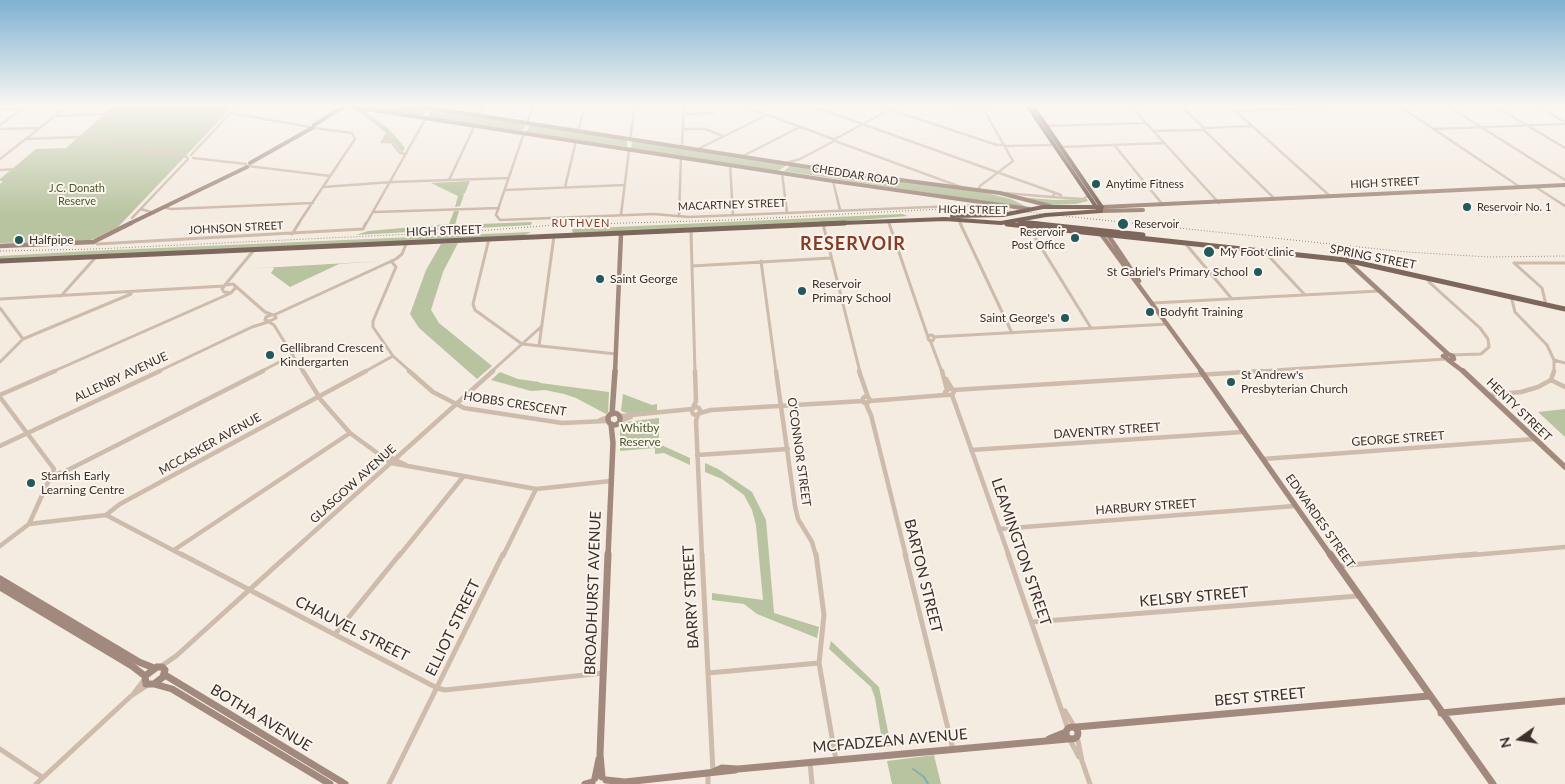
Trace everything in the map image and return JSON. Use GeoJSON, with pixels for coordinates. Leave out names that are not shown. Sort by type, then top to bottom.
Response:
{"type":"FeatureCollection","features":[{"type":"Feature","properties":{"kind":"main road"},"geometry":{"type":"LineString","coordinates":[[1051,142],[1089,199],[1101,210]]}},
{"type":"Feature","properties":{"kind":"main road"},"geometry":{"type":"LineString","coordinates":[[1059,142],[1087,184],[1101,210]]}},
{"type":"Feature","properties":{"kind":"main road"},"geometry":{"type":"LineString","coordinates":[[1055,147],[1062,146]]}},
{"type":"Feature","properties":{"kind":"main road"},"geometry":{"type":"LineString","coordinates":[[1080,184],[1087,184]]}},
{"type":"Feature","properties":{"kind":"main road"},"geometry":{"type":"LineString","coordinates":[[1060,207],[1089,199]]}},
{"type":"Feature","properties":{"kind":"main road","name":"HIGH STREET"},"geometry":{"type":"LineString","coordinates":[[0,261],[999,216],[1032,209],[1096,207]]}},
{"type":"Feature","properties":{"kind":"main road"},"geometry":{"type":"LineString","coordinates":[[1032,209],[1033,217],[1038,223]]}},
{"type":"Feature","properties":{"kind":"main road","name":"HIGH STREET"},"geometry":{"type":"LineString","coordinates":[[1032,209],[1087,212]]}},
{"type":"Feature","properties":{"kind":"main road","name":"HIGH STREET"},"geometry":{"type":"LineString","coordinates":[[958,218],[994,223],[1101,210]]}},
{"type":"Feature","properties":{"kind":"main road"},"geometry":{"type":"LineString","coordinates":[[1014,213],[1010,216],[1012,221],[1024,226]]}},
{"type":"Feature","properties":{"kind":"main road","name":"SPRING STREET"},"geometry":{"type":"LineString","coordinates":[[958,218],[1038,223],[1150,237],[1175,242],[1349,260],[1565,309]]}},
{"type":"Feature","properties":{"kind":"main road","name":"SPRING STREET"},"geometry":{"type":"LineString","coordinates":[[994,223],[1088,233],[1101,231],[1108,235],[1150,237]]}},
{"type":"Feature","properties":{"kind":"main road"},"geometry":{"type":"LineString","coordinates":[[1047,224],[1084,230],[1088,233]]}},
{"type":"Feature","properties":{"kind":"street"},"geometry":{"type":"LineString","coordinates":[[0,159],[23,142]]}},
{"type":"Feature","properties":{"kind":"street"},"geometry":{"type":"LineString","coordinates":[[101,142],[187,158]]}},
{"type":"Feature","properties":{"kind":"street"},"geometry":{"type":"LineString","coordinates":[[134,220],[141,209],[187,158],[192,156],[205,142]]}},
{"type":"Feature","properties":{"kind":"street"},"geometry":{"type":"LineString","coordinates":[[96,242],[134,220],[249,165],[288,142]]}},
{"type":"Feature","properties":{"kind":"street"},"geometry":{"type":"LineString","coordinates":[[292,234],[353,142]]}},
{"type":"Feature","properties":{"kind":"street"},"geometry":{"type":"LineString","coordinates":[[382,142],[391,142],[400,153],[406,154]]}},
{"type":"Feature","properties":{"kind":"street"},"geometry":{"type":"LineString","coordinates":[[363,229],[413,142]]}},
{"type":"Feature","properties":{"kind":"street"},"geometry":{"type":"LineString","coordinates":[[449,180],[467,142]]}},
{"type":"Feature","properties":{"kind":"street"},"geometry":{"type":"LineString","coordinates":[[498,219],[496,216],[521,142]]}},
{"type":"Feature","properties":{"kind":"street"},"geometry":{"type":"LineString","coordinates":[[565,187],[576,142]]}},
{"type":"Feature","properties":{"kind":"street","name":"CHEDDAR ROAD"},"geometry":{"type":"LineString","coordinates":[[576,142],[1032,209]]}},
{"type":"Feature","properties":{"kind":"street"},"geometry":{"type":"LineString","coordinates":[[621,215],[630,142]]}},
{"type":"Feature","properties":{"kind":"street","name":"CHEDDAR ROAD"},"geometry":{"type":"LineString","coordinates":[[647,142],[935,185],[989,192],[1089,199]]}},
{"type":"Feature","properties":{"kind":"street"},"geometry":{"type":"LineString","coordinates":[[682,142],[682,147]]}},
{"type":"Feature","properties":{"kind":"street"},"geometry":{"type":"LineString","coordinates":[[698,149],[713,142]]}},
{"type":"Feature","properties":{"kind":"street"},"geometry":{"type":"LineString","coordinates":[[743,156],[771,142]]}},
{"type":"Feature","properties":{"kind":"street"},"geometry":{"type":"LineString","coordinates":[[797,165],[795,163],[800,159],[831,142]]}},
{"type":"Feature","properties":{"kind":"street"},"geometry":{"type":"LineString","coordinates":[[840,142],[966,189]]}},
{"type":"Feature","properties":{"kind":"street"},"geometry":{"type":"LineString","coordinates":[[913,142],[1061,195]]}},
{"type":"Feature","properties":{"kind":"street"},"geometry":{"type":"LineString","coordinates":[[987,142],[1016,147],[1055,147]]}},
{"type":"Feature","properties":{"kind":"street"},"geometry":{"type":"LineString","coordinates":[[978,190],[979,186],[1013,162],[1002,142]]}},
{"type":"Feature","properties":{"kind":"street"},"geometry":{"type":"LineString","coordinates":[[1163,142],[1218,203]]}},
{"type":"Feature","properties":{"kind":"street"},"geometry":{"type":"LineString","coordinates":[[1217,142],[1275,200]]}},
{"type":"Feature","properties":{"kind":"street"},"geometry":{"type":"LineString","coordinates":[[1269,142],[1330,196]]}},
{"type":"Feature","properties":{"kind":"street"},"geometry":{"type":"LineString","coordinates":[[1453,142],[1520,187]]}},
{"type":"Feature","properties":{"kind":"street"},"geometry":{"type":"LineString","coordinates":[[1503,142],[1565,180]]}},
{"type":"Feature","properties":{"kind":"street"},"geometry":{"type":"LineString","coordinates":[[1554,142],[1565,148]]}},
{"type":"Feature","properties":{"kind":"street"},"geometry":{"type":"LineString","coordinates":[[1062,146],[1165,144]]}},
{"type":"Feature","properties":{"kind":"street"},"geometry":{"type":"LineString","coordinates":[[1115,146],[1163,205]]}},
{"type":"Feature","properties":{"kind":"street"},"geometry":{"type":"LineString","coordinates":[[192,156],[236,164],[330,176]]}},
{"type":"Feature","properties":{"kind":"street"},"geometry":{"type":"LineString","coordinates":[[679,216],[681,156]]}},
{"type":"Feature","properties":{"kind":"street"},"geometry":{"type":"LineString","coordinates":[[787,213],[782,173],[788,165],[786,163],[800,159]]}},
{"type":"Feature","properties":{"kind":"street"},"geometry":{"type":"LineString","coordinates":[[730,164],[733,215]]}},
{"type":"Feature","properties":{"kind":"street"},"geometry":{"type":"LineString","coordinates":[[0,170],[18,169]]}},
{"type":"Feature","properties":{"kind":"street"},"geometry":{"type":"LineString","coordinates":[[323,187],[390,182],[509,178]]}},
{"type":"Feature","properties":{"kind":"street"},"geometry":{"type":"LineString","coordinates":[[935,185],[941,183],[940,180]]}},
{"type":"Feature","properties":{"kind":"street"},"geometry":{"type":"LineString","coordinates":[[833,181],[840,210]]}},
{"type":"Feature","properties":{"kind":"street","name":"HIGH STREET"},"geometry":{"type":"LineString","coordinates":[[1101,210],[1565,184]]}},
{"type":"Feature","properties":{"kind":"street"},"geometry":{"type":"LineString","coordinates":[[505,190],[624,185]]}},
{"type":"Feature","properties":{"kind":"street"},"geometry":{"type":"LineString","coordinates":[[1534,186],[1565,206]]}},
{"type":"Feature","properties":{"kind":"street","name":"CHEDDAR ROAD"},"geometry":{"type":"LineString","coordinates":[[989,192],[1025,203],[1032,209]]}},
{"type":"Feature","properties":{"kind":"street"},"geometry":{"type":"LineString","coordinates":[[1051,197],[1054,195],[1054,192]]}},
{"type":"Feature","properties":{"kind":"street","name":"CHEDDAR ROAD"},"geometry":{"type":"LineString","coordinates":[[1000,193],[1038,204],[1060,207]]}},
{"type":"Feature","properties":{"kind":"street","name":"MACARTNEY STREET"},"geometry":{"type":"LineString","coordinates":[[498,219],[654,214],[679,216],[787,213],[979,205],[978,201]]}},
{"type":"Feature","properties":{"kind":"street"},"geometry":{"type":"LineString","coordinates":[[163,207],[312,203]]}},
{"type":"Feature","properties":{"kind":"street","name":"MACARTNEY STREET"},"geometry":{"type":"LineString","coordinates":[[966,205],[1008,205]]}},
{"type":"Feature","properties":{"kind":"street","name":"HIGH STREET"},"geometry":{"type":"LineString","coordinates":[[1101,210],[1163,205],[1179,206]]}},
{"type":"Feature","properties":{"kind":"street"},"geometry":{"type":"LineString","coordinates":[[1014,206],[1017,210],[1014,213]]}},
{"type":"Feature","properties":{"kind":"street"},"geometry":{"type":"LineString","coordinates":[[374,212],[499,207]]}},
{"type":"Feature","properties":{"kind":"street"},"geometry":{"type":"LineString","coordinates":[[141,209],[153,212]]}},
{"type":"Feature","properties":{"kind":"street"},"geometry":{"type":"LineString","coordinates":[[958,218],[1014,333]]}},
{"type":"Feature","properties":{"kind":"street","name":"LEAMINGTON STREET"},"geometry":{"type":"LineString","coordinates":[[888,220],[927,329],[932,338],[949,392],[1090,784]]}},
{"type":"Feature","properties":{"kind":"street"},"geometry":{"type":"LineString","coordinates":[[822,224],[866,400]]}},
{"type":"Feature","properties":{"kind":"street","name":"JOHNSON STREET"},"geometry":{"type":"LineString","coordinates":[[0,246],[292,234],[363,229]]}},
{"type":"Feature","properties":{"kind":"street"},"geometry":{"type":"LineString","coordinates":[[1031,230],[1089,329]]}},
{"type":"Feature","properties":{"kind":"street","name":"BARRY STREET"},"geometry":{"type":"LineString","coordinates":[[691,231],[697,455],[708,673],[710,772],[708,784]]}},
{"type":"Feature","properties":{"kind":"street","name":"EDWARDES STREET"},"geometry":{"type":"LineString","coordinates":[[1101,231],[1126,269],[1154,303],[1358,596],[1493,784]]}},
{"type":"Feature","properties":{"kind":"street","name":"BROADHURST AVENUE"},"geometry":{"type":"LineString","coordinates":[[597,781],[600,754],[621,234]]}},
{"type":"Feature","properties":{"kind":"street","name":"EDWARDES STREET"},"geometry":{"type":"LineString","coordinates":[[1108,235],[1144,290]]}},
{"type":"Feature","properties":{"kind":"street"},"geometry":{"type":"LineString","coordinates":[[539,346],[554,236]]}},
{"type":"Feature","properties":{"kind":"street"},"geometry":{"type":"LineString","coordinates":[[489,239],[473,307],[522,344],[616,354]]}},
{"type":"Feature","properties":{"kind":"street"},"geometry":{"type":"LineString","coordinates":[[274,317],[389,262],[402,254],[407,242]]}},
{"type":"Feature","properties":{"kind":"street"},"geometry":{"type":"LineString","coordinates":[[1185,243],[1232,299]]}},
{"type":"Feature","properties":{"kind":"street"},"geometry":{"type":"LineString","coordinates":[[217,299],[252,249]]}},
{"type":"Feature","properties":{"kind":"street"},"geometry":{"type":"LineString","coordinates":[[1264,251],[1306,295]]}},
{"type":"Feature","properties":{"kind":"street"},"geometry":{"type":"LineString","coordinates":[[61,296],[97,256]]}},
{"type":"Feature","properties":{"kind":"street"},"geometry":{"type":"LineString","coordinates":[[692,266],[830,258]]}},
{"type":"Feature","properties":{"kind":"street","name":"HENTY STREET"},"geometry":{"type":"LineString","coordinates":[[1349,260],[1354,268],[1565,467]]}},
{"type":"Feature","properties":{"kind":"street","name":"O'CONNOR STREET"},"geometry":{"type":"LineString","coordinates":[[762,261],[798,519],[812,542],[817,558],[824,615],[819,662],[836,760]]}},
{"type":"Feature","properties":{"kind":"street","name":"HOBBS CRESCENT"},"geometry":{"type":"LineString","coordinates":[[389,262],[395,270],[373,321],[373,327],[393,356],[433,392],[456,405],[562,423],[614,419]]}},
{"type":"Feature","properties":{"kind":"street"},"geometry":{"type":"LineString","coordinates":[[1546,304],[1542,288],[1514,263],[1565,263]]}},
{"type":"Feature","properties":{"kind":"street"},"geometry":{"type":"LineString","coordinates":[[0,546],[29,524],[53,475],[54,469],[0,399],[231,293],[234,286],[234,276]]}},
{"type":"Feature","properties":{"kind":"street"},"geometry":{"type":"LineString","coordinates":[[614,419],[682,412],[926,396],[967,389],[1437,358],[1485,352],[1489,347],[1488,339],[1480,328],[1429,282],[1427,278]]}},
{"type":"Feature","properties":{"kind":"street"},"geometry":{"type":"LineString","coordinates":[[234,286],[265,312],[274,317]]}},
{"type":"Feature","properties":{"kind":"street"},"geometry":{"type":"LineString","coordinates":[[0,301],[6,299],[234,286]]}},
{"type":"Feature","properties":{"kind":"street"},"geometry":{"type":"LineString","coordinates":[[224,288],[231,293],[244,295]]}},
{"type":"Feature","properties":{"kind":"street"},"geometry":{"type":"LineString","coordinates":[[1154,303],[1379,291]]}},
{"type":"Feature","properties":{"kind":"street"},"geometry":{"type":"LineString","coordinates":[[0,362],[23,339],[135,292]]}},
{"type":"Feature","properties":{"kind":"street"},"geometry":{"type":"LineString","coordinates":[[115,301],[123,293]]}},
{"type":"Feature","properties":{"kind":"street"},"geometry":{"type":"LineString","coordinates":[[1489,395],[1521,392],[1538,387],[1551,380],[1555,367],[1554,360],[1544,341],[1515,312],[1511,296]]}},
{"type":"Feature","properties":{"kind":"street"},"geometry":{"type":"LineString","coordinates":[[0,308],[23,339]]}},
{"type":"Feature","properties":{"kind":"street"},"geometry":{"type":"LineString","coordinates":[[265,312],[267,320],[274,325],[318,397],[350,433],[381,454],[390,463],[536,489],[611,483]]}},
{"type":"Feature","properties":{"kind":"street"},"geometry":{"type":"LineString","coordinates":[[274,317],[274,325]]}},
{"type":"Feature","properties":{"kind":"street","name":"ALLENBY AVENUE"},"geometry":{"type":"LineString","coordinates":[[0,446],[274,317]]}},
{"type":"Feature","properties":{"kind":"street"},"geometry":{"type":"LineString","coordinates":[[932,338],[1168,324]]}},
{"type":"Feature","properties":{"kind":"street","name":"GLASGOW AVENUE"},"geometry":{"type":"LineString","coordinates":[[161,670],[542,326]]}},
{"type":"Feature","properties":{"kind":"street"},"geometry":{"type":"LineString","coordinates":[[53,475],[64,472],[293,355]]}},
{"type":"Feature","properties":{"kind":"street","name":"MCCASKER AVENUE"},"geometry":{"type":"LineString","coordinates":[[29,524],[106,515],[120,504],[393,356]]}},
{"type":"Feature","properties":{"kind":"street"},"geometry":{"type":"LineString","coordinates":[[1446,356],[1454,359],[1461,356]]}},
{"type":"Feature","properties":{"kind":"street","name":"HENTY STREET"},"geometry":{"type":"LineString","coordinates":[[1454,359],[1459,367]]}},
{"type":"Feature","properties":{"kind":"street"},"geometry":{"type":"LineString","coordinates":[[1554,360],[1565,363]]}},
{"type":"Feature","properties":{"kind":"street"},"geometry":{"type":"LineString","coordinates":[[1551,380],[1565,387]]}},
{"type":"Feature","properties":{"kind":"street","name":"BARTON STREET"},"geometry":{"type":"LineString","coordinates":[[866,400],[953,748]]}},
{"type":"Feature","properties":{"kind":"street","name":"DAVENTRY STREET"},"geometry":{"type":"LineString","coordinates":[[971,450],[1243,432]]}},
{"type":"Feature","properties":{"kind":"street"},"geometry":{"type":"LineString","coordinates":[[174,550],[350,433]]}},
{"type":"Feature","properties":{"kind":"street","name":"GEORGE STREET"},"geometry":{"type":"LineString","coordinates":[[1262,459],[1535,439]]}},
{"type":"Feature","properties":{"kind":"street"},"geometry":{"type":"LineString","coordinates":[[697,455],[788,449]]}},
{"type":"Feature","properties":{"kind":"street"},"geometry":{"type":"LineString","coordinates":[[381,454],[413,467]]}},
{"type":"Feature","properties":{"kind":"street"},"geometry":{"type":"LineString","coordinates":[[335,634],[462,477]]}},
{"type":"Feature","properties":{"kind":"street","name":"ELLIOT STREET"},"geometry":{"type":"LineString","coordinates":[[389,782],[536,489]]}},
{"type":"Feature","properties":{"kind":"street","name":"HARBURY STREET"},"geometry":{"type":"LineString","coordinates":[[999,529],[1295,506]]}},
{"type":"Feature","properties":{"kind":"street","name":"CHAUVEL STREET"},"geometry":{"type":"LineString","coordinates":[[106,515],[437,688],[445,690],[603,673]]}},
{"type":"Feature","properties":{"kind":"street"},"geometry":{"type":"LineString","coordinates":[[1338,566],[1565,547]]}},
{"type":"Feature","properties":{"kind":"street","name":"BOTHA AVENUE"},"geometry":{"type":"LineString","coordinates":[[0,579],[29,600],[84,633],[132,666],[148,681],[172,689],[211,709],[310,767],[345,784]]}},
{"type":"Feature","properties":{"kind":"street","name":"BOTHA AVENUE"},"geometry":{"type":"LineString","coordinates":[[0,587],[29,600]]}},
{"type":"Feature","properties":{"kind":"street","name":"KELSBY STREET"},"geometry":{"type":"LineString","coordinates":[[1032,622],[1358,596]]}},
{"type":"Feature","properties":{"kind":"street","name":"BOTHA AVENUE"},"geometry":{"type":"LineString","coordinates":[[84,633],[161,670],[211,709]]}},
{"type":"Feature","properties":{"kind":"street"},"geometry":{"type":"LineString","coordinates":[[708,673],[819,662]]}},
{"type":"Feature","properties":{"kind":"street"},"geometry":{"type":"LineString","coordinates":[[36,784],[161,670]]}},
{"type":"Feature","properties":{"kind":"street"},"geometry":{"type":"LineString","coordinates":[[148,681],[161,670]]}},
{"type":"Feature","properties":{"kind":"street","name":"BEST STREET"},"geometry":{"type":"LineString","coordinates":[[1094,727],[1429,696]]}},
{"type":"Feature","properties":{"kind":"street"},"geometry":{"type":"LineString","coordinates":[[1441,713],[1565,701]]}},
{"type":"Feature","properties":{"kind":"street","name":"MCFADZEAN AVENUE"},"geometry":{"type":"LineString","coordinates":[[597,781],[621,783],[710,772],[721,773],[738,769],[1044,740],[1094,727]]}},
{"type":"Feature","properties":{"kind":"street"},"geometry":{"type":"LineString","coordinates":[[0,749],[42,777]]}},
{"type":"Feature","properties":{"kind":"street"},"geometry":{"type":"LineString","coordinates":[[810,762],[812,784]]}},
{"type":"Feature","properties":{"kind":"street","name":"EDWARDES STREET"},"geometry":{"type":"LineString","coordinates":[[1478,765],[1489,784]]}},
{"type":"Feature","properties":{"kind":"street","name":"BOTHA AVENUE"},"geometry":{"type":"LineString","coordinates":[[310,767],[330,784]]}},
{"type":"Feature","properties":{"kind":"green space","name":"J.C. Donath Reserve"},"geometry":{"type":"Polygon","coordinates":[[[73,142],[199,142],[118,227],[89,241],[0,243],[0,184],[3,181],[0,181],[0,179],[36,149],[66,148],[73,142]]]}},
{"type":"Feature","properties":{"kind":"green space"},"geometry":{"type":"Polygon","coordinates":[[[388,142],[400,142],[405,148],[402,153],[393,142],[388,142]]]}},
{"type":"Feature","properties":{"kind":"green space"},"geometry":{"type":"Polygon","coordinates":[[[591,142],[627,142],[627,147],[591,142]]]}},
{"type":"Feature","properties":{"kind":"green space"},"geometry":{"type":"Polygon","coordinates":[[[632,142],[636,142],[787,165],[778,171],[631,148],[632,142]]]}},
{"type":"Feature","properties":{"kind":"green space"},"geometry":{"type":"Polygon","coordinates":[[[791,165],[986,193],[1011,199],[1029,208],[784,171],[791,165]]]}},
{"type":"Feature","properties":{"kind":"green space"},"geometry":{"type":"Polygon","coordinates":[[[470,181],[463,194],[460,206],[455,207],[458,196],[431,183],[470,181]]]}},
{"type":"Feature","properties":{"kind":"green space"},"geometry":{"type":"Polygon","coordinates":[[[1018,197],[1055,200],[1087,199],[1088,201],[1076,204],[1050,205],[1018,197]]]}},
{"type":"Feature","properties":{"kind":"green space"},"geometry":{"type":"Polygon","coordinates":[[[454,211],[459,211],[455,225],[532,222],[531,225],[356,235],[368,231],[449,224],[454,211]]]}},
{"type":"Feature","properties":{"kind":"green space"},"geometry":{"type":"Polygon","coordinates":[[[902,214],[908,216],[835,222],[573,234],[572,229],[902,214]]]}},
{"type":"Feature","properties":{"kind":"green space"},"geometry":{"type":"Polygon","coordinates":[[[531,232],[523,236],[0,259],[0,256],[90,251],[531,232]]]}},
{"type":"Feature","properties":{"kind":"green space"},"geometry":{"type":"Polygon","coordinates":[[[458,243],[443,272],[431,310],[439,323],[492,366],[477,379],[419,328],[410,314],[426,270],[441,244],[458,243]]]}},
{"type":"Feature","properties":{"kind":"green space"},"geometry":{"type":"Polygon","coordinates":[[[382,261],[339,264],[290,287],[271,273],[275,267],[382,261]]]}},
{"type":"Feature","properties":{"kind":"green space"},"geometry":{"type":"Polygon","coordinates":[[[500,372],[518,379],[609,392],[608,412],[606,414],[576,398],[564,394],[545,390],[531,391],[491,380],[500,372]]]}},
{"type":"Feature","properties":{"kind":"green space"},"geometry":{"type":"Polygon","coordinates":[[[623,394],[652,405],[657,404],[657,412],[630,414],[621,411],[623,394]]]}},
{"type":"Feature","properties":{"kind":"green space"},"geometry":{"type":"Polygon","coordinates":[[[1565,409],[1565,437],[1538,412],[1565,409]]]}},
{"type":"Feature","properties":{"kind":"green space","name":"Whitby Reserve"},"geometry":{"type":"Polygon","coordinates":[[[659,418],[659,444],[690,458],[690,465],[664,453],[655,454],[655,448],[620,451],[620,426],[625,422],[659,418]]]}},
{"type":"Feature","properties":{"kind":"green space"},"geometry":{"type":"Polygon","coordinates":[[[705,463],[718,469],[752,492],[766,520],[774,613],[819,627],[817,638],[757,614],[744,604],[712,600],[712,593],[763,600],[756,525],[752,510],[744,495],[722,479],[705,472],[705,463]]]}},
{"type":"Feature","properties":{"kind":"green space"},"geometry":{"type":"Polygon","coordinates":[[[831,641],[879,687],[891,746],[883,747],[875,698],[871,687],[829,649],[831,641]]]}},
{"type":"Feature","properties":{"kind":"green space"},"geometry":{"type":"Polygon","coordinates":[[[934,755],[941,784],[892,784],[887,761],[934,755]]]}},
{"type":"Feature","properties":{"kind":"waterway"},"geometry":{"type":"LineString","coordinates":[[913,769],[924,777],[928,784]]}},
{"type":"Feature","properties":{"kind":"railway"},"geometry":{"type":"LineString","coordinates":[[0,251],[96,249],[476,231],[555,225],[732,220],[961,208],[1026,212],[1407,252],[1489,257],[1565,256]]}},
{"type":"Feature","properties":{"kind":"place","name":"Anytime Fitness"},"geometry":{"type":"Point","coordinates":[1096,184]}},
{"type":"Feature","properties":{"kind":"place","name":"Reservoir No. 1"},"geometry":{"type":"Point","coordinates":[1467,207]}},
{"type":"Feature","properties":{"kind":"place","name":"Reservoir"},"geometry":{"type":"Point","coordinates":[1123,224]}},
{"type":"Feature","properties":{"kind":"place","name":"Reservoir Post Office"},"geometry":{"type":"Point","coordinates":[1075,238]}},
{"type":"Feature","properties":{"kind":"place","name":"Halfpipe"},"geometry":{"type":"Point","coordinates":[19,240]}},
{"type":"Feature","properties":{"kind":"place","name":"My Foot clinic"},"geometry":{"type":"Point","coordinates":[1209,252]}},
{"type":"Feature","properties":{"kind":"place","name":"St Gabriel's Primary School"},"geometry":{"type":"Point","coordinates":[1258,272]}},
{"type":"Feature","properties":{"kind":"place","name":"Saint George"},"geometry":{"type":"Point","coordinates":[600,279]}},
{"type":"Feature","properties":{"kind":"place","name":"Reservoir Primary School"},"geometry":{"type":"Point","coordinates":[802,291]}},
{"type":"Feature","properties":{"kind":"place","name":"Bodyfit Training"},"geometry":{"type":"Point","coordinates":[1150,312]}},
{"type":"Feature","properties":{"kind":"place","name":"Saint George's"},"geometry":{"type":"Point","coordinates":[1065,318]}},
{"type":"Feature","properties":{"kind":"place","name":"Gellibrand Crescent Kindergarten"},"geometry":{"type":"Point","coordinates":[270,355]}},
{"type":"Feature","properties":{"kind":"place","name":"St Andrew's Presbyterian Church"},"geometry":{"type":"Point","coordinates":[1231,382]}},
{"type":"Feature","properties":{"kind":"place","name":"Starfish Early Learning Centre"},"geometry":{"type":"Point","coordinates":[31,483]}},
{"type":"Feature","properties":{"kind":"district","name":"RUTHVEN"},"geometry":{"type":"Point","coordinates":[581,223]}},
{"type":"Feature","properties":{"kind":"district","name":"RESERVOIR"},"geometry":{"type":"Point","coordinates":[853,244]}}]}
